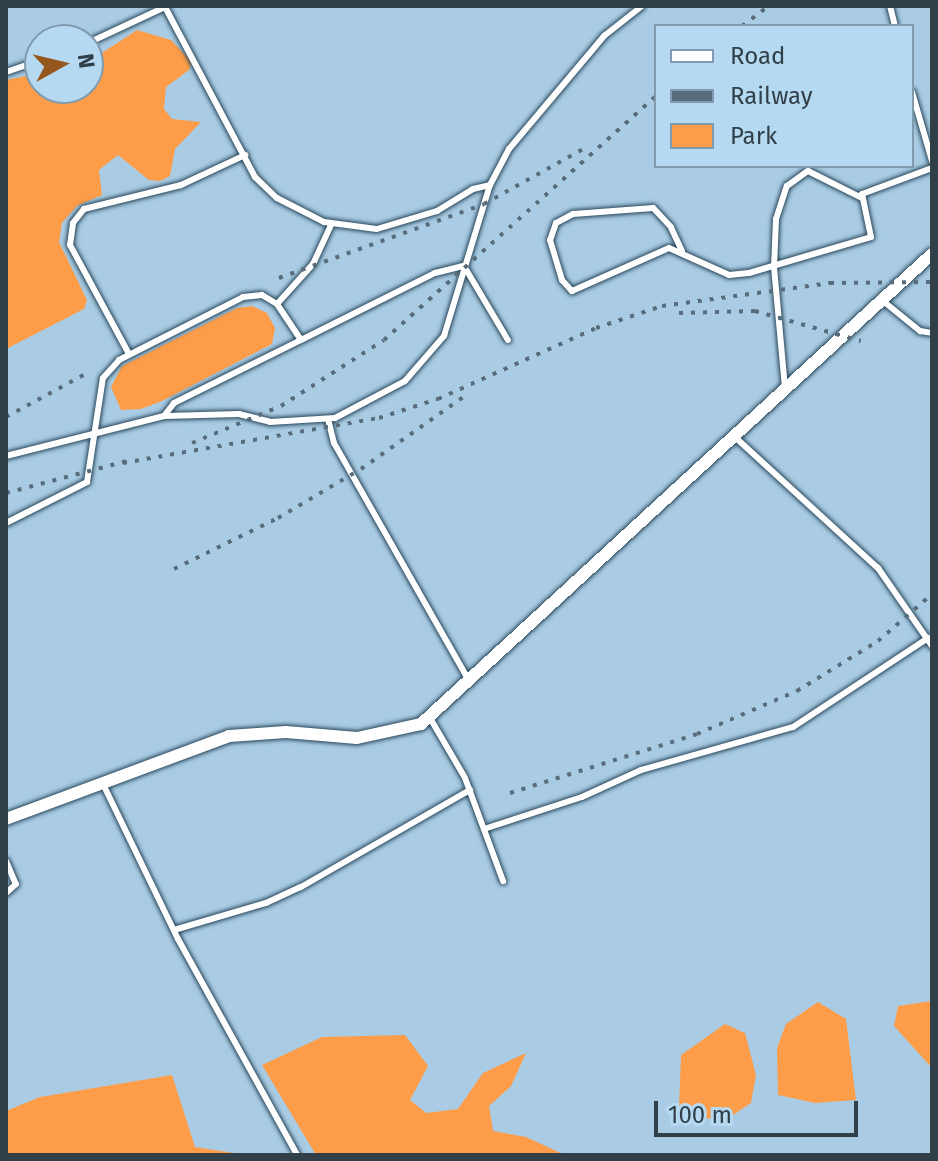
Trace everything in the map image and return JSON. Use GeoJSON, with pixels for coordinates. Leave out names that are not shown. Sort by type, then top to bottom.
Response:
{"type":"FeatureCollection","features":[{"type":"Feature","properties":{"kind":"street"},"geometry":{"type":"LineString","coordinates":[[6,819],[102,780],[229,736],[286,732],[381,736],[430,718],[932,254]]}},
{"type":"Feature","properties":{"kind":"lane"},"geometry":{"type":"LineString","coordinates":[[104,35],[165,6],[255,177],[277,198],[331,225],[360,231],[403,224],[490,185]]}},
{"type":"Feature","properties":{"kind":"lane"},"geometry":{"type":"LineString","coordinates":[[6,456],[164,416],[239,414],[270,422],[328,419],[369,404],[428,359],[444,336],[490,185],[509,149],[604,36],[642,6]]}},
{"type":"Feature","properties":{"kind":"lane"},"geometry":{"type":"LineString","coordinates":[[914,99],[932,161]]}},
{"type":"Feature","properties":{"kind":"lane"},"geometry":{"type":"LineString","coordinates":[[129,354],[70,245],[73,223],[84,209],[181,185],[245,155]]}},
{"type":"Feature","properties":{"kind":"lane"},"geometry":{"type":"LineString","coordinates":[[682,251],[671,227],[653,208],[573,214],[556,223],[550,240],[562,280],[572,291],[654,251],[682,251],[729,275],[774,267],[871,237],[862,198],[868,189],[932,168]]}},
{"type":"Feature","properties":{"kind":"lane"},"geometry":{"type":"LineString","coordinates":[[786,392],[774,267],[776,219],[787,186],[798,174],[816,172],[862,198]]}},
{"type":"Feature","properties":{"kind":"lane"},"geometry":{"type":"LineString","coordinates":[[277,304],[313,264],[331,225]]}},
{"type":"Feature","properties":{"kind":"lane"},"geometry":{"type":"LineString","coordinates":[[464,266],[508,340]]}},
{"type":"Feature","properties":{"kind":"lane"},"geometry":{"type":"LineString","coordinates":[[164,416],[174,403],[435,273],[464,266]]}},
{"type":"Feature","properties":{"kind":"lane"},"geometry":{"type":"LineString","coordinates":[[6,523],[87,482],[103,378],[129,354],[243,297],[262,295],[277,304],[301,340]]}},
{"type":"Feature","properties":{"kind":"lane"},"geometry":{"type":"LineString","coordinates":[[883,301],[920,331],[932,333]]}},
{"type":"Feature","properties":{"kind":"lane"},"geometry":{"type":"LineString","coordinates":[[328,419],[334,443],[469,682]]}},
{"type":"Feature","properties":{"kind":"lane"},"geometry":{"type":"LineString","coordinates":[[736,438],[878,568],[932,646]]}},
{"type":"Feature","properties":{"kind":"lane"},"geometry":{"type":"LineString","coordinates":[[484,829],[582,797],[641,770],[793,727],[928,638]]}},
{"type":"Feature","properties":{"kind":"lane"},"geometry":{"type":"LineString","coordinates":[[430,718],[470,790],[503,881]]}},
{"type":"Feature","properties":{"kind":"lane"},"geometry":{"type":"LineString","coordinates":[[102,780],[174,930],[297,1155]]}},
{"type":"Feature","properties":{"kind":"lane"},"geometry":{"type":"LineString","coordinates":[[174,930],[266,903],[301,887],[470,790]]}},
{"type":"Feature","properties":{"kind":"lane"},"geometry":{"type":"LineString","coordinates":[[6,861],[16,884],[6,893]]}},
{"type":"Feature","properties":{"kind":"green space"},"geometry":{"type":"Polygon","coordinates":[[[137,30],[171,40],[192,62],[189,70],[166,87],[164,109],[172,119],[201,122],[175,149],[170,176],[160,181],[149,180],[118,155],[99,170],[102,195],[77,206],[62,223],[59,242],[87,300],[84,309],[6,349],[6,80],[24,76],[24,104],[104,104],[104,52],[137,30]]]}},
{"type":"Feature","properties":{"kind":"green space"},"geometry":{"type":"Polygon","coordinates":[[[252,306],[267,313],[275,328],[272,344],[162,401],[141,409],[121,410],[111,387],[122,366],[237,308],[252,306]]]}},
{"type":"Feature","properties":{"kind":"green space"},"geometry":{"type":"Polygon","coordinates":[[[932,1001],[932,1068],[894,1026],[898,1006],[932,1001]]]}},
{"type":"Feature","properties":{"kind":"green space"},"geometry":{"type":"Polygon","coordinates":[[[818,1002],[846,1019],[856,1100],[815,1103],[778,1095],[777,1048],[786,1024],[818,1002]]]}},
{"type":"Feature","properties":{"kind":"green space"},"geometry":{"type":"Polygon","coordinates":[[[725,1024],[745,1033],[756,1075],[751,1103],[730,1117],[701,1119],[679,1109],[681,1055],[725,1024]]]}},
{"type":"Feature","properties":{"kind":"green space"},"geometry":{"type":"Polygon","coordinates":[[[405,1035],[428,1066],[410,1100],[426,1113],[458,1109],[483,1073],[526,1053],[511,1086],[489,1106],[493,1131],[526,1137],[565,1155],[316,1155],[262,1065],[322,1037],[405,1035]]]}},
{"type":"Feature","properties":{"kind":"green space"},"geometry":{"type":"Polygon","coordinates":[[[172,1075],[195,1147],[247,1155],[6,1155],[6,1111],[40,1097],[172,1075]]]}},
{"type":"Feature","properties":{"kind":"railway"},"geometry":{"type":"LineString","coordinates":[[745,24],[769,6]]}},
{"type":"Feature","properties":{"kind":"railway"},"geometry":{"type":"LineString","coordinates":[[192,443],[281,406],[384,340],[654,98]]}},
{"type":"Feature","properties":{"kind":"railway"},"geometry":{"type":"LineString","coordinates":[[279,278],[484,204],[585,148]]}},
{"type":"Feature","properties":{"kind":"railway"},"geometry":{"type":"LineString","coordinates":[[123,463],[379,418],[438,399],[596,328],[662,306],[830,283],[932,282]]}},
{"type":"Feature","properties":{"kind":"railway"},"geometry":{"type":"LineString","coordinates":[[679,313],[755,311],[861,341]]}},
{"type":"Feature","properties":{"kind":"railway"},"geometry":{"type":"LineString","coordinates":[[6,417],[89,372]]}},
{"type":"Feature","properties":{"kind":"railway"},"geometry":{"type":"LineString","coordinates":[[174,569],[278,518],[361,469],[465,396]]}},
{"type":"Feature","properties":{"kind":"railway"},"geometry":{"type":"LineString","coordinates":[[6,493],[131,460]]}},
{"type":"Feature","properties":{"kind":"railway"},"geometry":{"type":"LineString","coordinates":[[510,793],[697,734],[797,691],[878,641],[932,594]]}}]}
